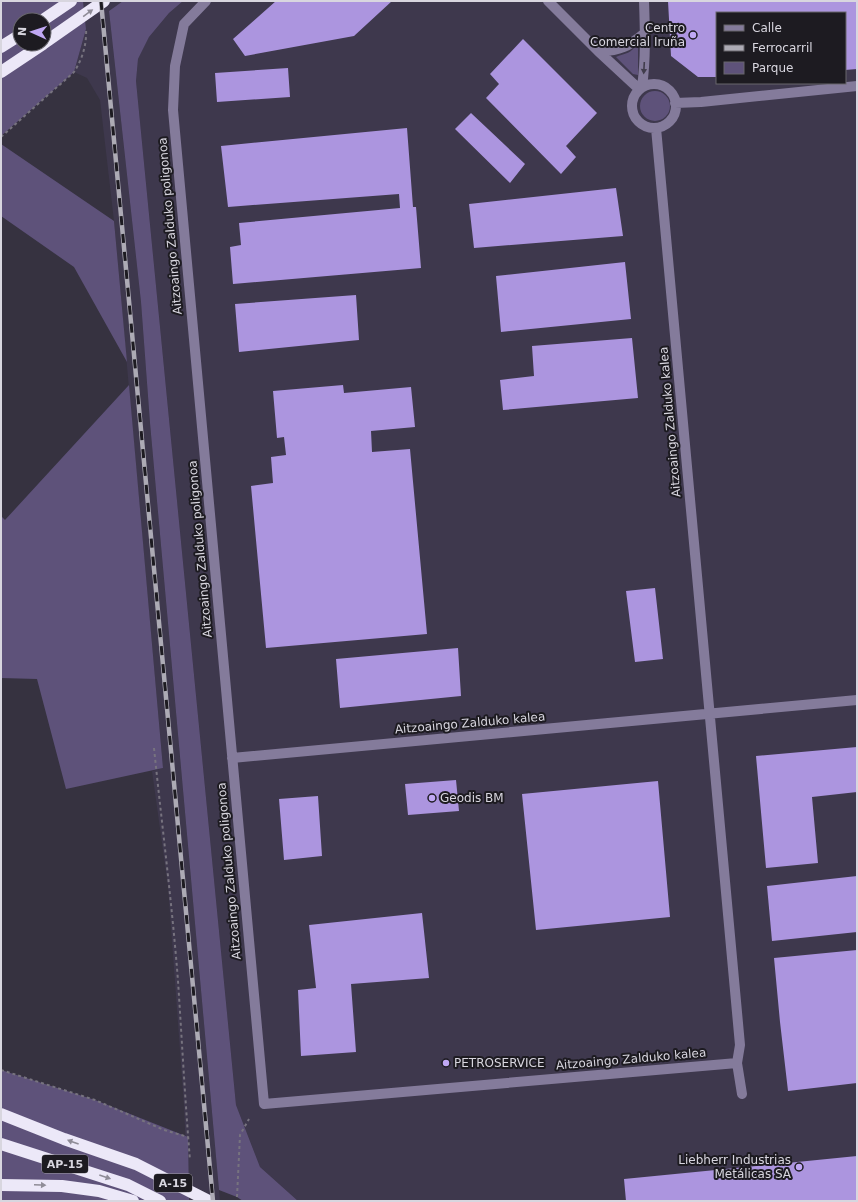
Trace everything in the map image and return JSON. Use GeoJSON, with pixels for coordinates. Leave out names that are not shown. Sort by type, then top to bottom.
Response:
{"type":"FeatureCollection","features":[{"type":"Feature","properties":{"kind":"highway"},"geometry":{"type":"LineString","coordinates":[[52,39],[104,1]]}},
{"type":"Feature","properties":{"kind":"highway"},"geometry":{"type":"LineString","coordinates":[[52,14],[68,4]]}},
{"type":"Feature","properties":{"kind":"highway"},"geometry":{"type":"LineString","coordinates":[[1,40],[12,37]]}},
{"type":"Feature","properties":{"kind":"highway"},"geometry":{"type":"LineString","coordinates":[[1,48],[12,40]]}},
{"type":"Feature","properties":{"kind":"highway"},"geometry":{"type":"LineString","coordinates":[[1,72],[31,52]]}},
{"type":"Feature","properties":{"kind":"highway"},"geometry":{"type":"LineString","coordinates":[[1,76],[14,63]]}},
{"type":"Feature","properties":{"kind":"highway"},"geometry":{"type":"LineString","coordinates":[[1,1114],[34,1126]]}},
{"type":"Feature","properties":{"kind":"highway"},"geometry":{"type":"LineString","coordinates":[[1,1120],[34,1126]]}},
{"type":"Feature","properties":{"kind":"highway","name":"A-15"},"geometry":{"type":"LineString","coordinates":[[34,1126],[64,1139],[136,1164],[209,1201]]}},
{"type":"Feature","properties":{"kind":"highway","name":"AP-15"},"geometry":{"type":"LineString","coordinates":[[1,1144],[128,1185],[160,1201]]}},
{"type":"Feature","properties":{"kind":"highway"},"geometry":{"type":"LineString","coordinates":[[1,1185],[62,1186],[99,1190],[128,1199]]}},
{"type":"Feature","properties":{"kind":"street","name":"Aitzoaingo Zalduko poligonoa"},"geometry":{"type":"LineString","coordinates":[[206,1],[184,24],[175,66],[172,110],[264,1104]]}},
{"type":"Feature","properties":{"kind":"street"},"geometry":{"type":"LineString","coordinates":[[548,1],[598,51],[641,88]]}},
{"type":"Feature","properties":{"kind":"street"},"geometry":{"type":"LineString","coordinates":[[641,88],[644,70],[644,1]]}},
{"type":"Feature","properties":{"kind":"street"},"geometry":{"type":"LineString","coordinates":[[598,51],[617,50],[631,45],[645,33]]}},
{"type":"Feature","properties":{"kind":"street"},"geometry":{"type":"LineString","coordinates":[[649,84],[657,84],[665,87],[671,92],[675,103],[675,110],[672,117],[667,123],[656,128],[642,124],[637,120],[633,113],[632,106],[634,95],[641,88],[649,84]]}},
{"type":"Feature","properties":{"kind":"street"},"geometry":{"type":"LineString","coordinates":[[675,103],[701,102],[857,86]]}},
{"type":"Feature","properties":{"kind":"street","name":"Aitzoaingo Zalduko kalea"},"geometry":{"type":"LineString","coordinates":[[656,128],[740,1045],[737,1063],[742,1094]]}},
{"type":"Feature","properties":{"kind":"street","name":"Aitzoaingo Zalduko kalea"},"geometry":{"type":"LineString","coordinates":[[232,758],[857,700]]}},
{"type":"Feature","properties":{"kind":"street","name":"Aitzoaingo Zalduko kalea"},"geometry":{"type":"LineString","coordinates":[[264,1104],[737,1063]]}},
{"type":"Feature","properties":{"kind":"path"},"geometry":{"type":"LineString","coordinates":[[1,137],[74,72],[79,64],[82,54],[86,29]]}},
{"type":"Feature","properties":{"kind":"path"},"geometry":{"type":"LineString","coordinates":[[154,748],[170,889],[190,1160]]}},
{"type":"Feature","properties":{"kind":"path"},"geometry":{"type":"LineString","coordinates":[[1,1070],[95,1100],[164,1130],[188,1137]]}},
{"type":"Feature","properties":{"kind":"path"},"geometry":{"type":"LineString","coordinates":[[237,1197],[240,1135],[249,1119]]}},
{"type":"Feature","properties":{"kind":"shaded area"},"geometry":{"type":"Polygon","coordinates":[[[83,1],[123,1],[109,11],[141,302],[150,423],[220,1201],[188,1201],[184,1105],[168,886],[152,771],[163,768],[114,221],[100,100],[87,78],[74,72],[86,29],[83,1]]]}},
{"type":"Feature","properties":{"kind":"shaded area"},"geometry":{"type":"Polygon","coordinates":[[[183,1],[857,1],[857,1201],[298,1201],[260,1167],[236,1105],[136,81],[138,59],[149,37],[169,13],[183,1]]]}},
{"type":"Feature","properties":{"kind":"green space"},"geometry":{"type":"Polygon","coordinates":[[[1,1],[83,1],[86,29],[74,72],[1,136],[1,1]]]}},
{"type":"Feature","properties":{"kind":"green space"},"geometry":{"type":"Polygon","coordinates":[[[123,1],[183,1],[169,13],[149,37],[138,59],[136,81],[236,1105],[260,1167],[298,1201],[243,1201],[219,1190],[150,423],[141,302],[109,11],[123,1]]]}},
{"type":"Feature","properties":{"kind":"green space"},"geometry":{"type":"Polygon","coordinates":[[[635,47],[638,47],[638,75],[633,74],[616,57],[628,53],[635,47]]]}},
{"type":"Feature","properties":{"kind":"green space"},"geometry":{"type":"Polygon","coordinates":[[[655,91],[661,92],[669,100],[669,112],[661,120],[655,121],[649,120],[641,112],[640,106],[641,100],[649,92],[655,91]]]}},
{"type":"Feature","properties":{"kind":"green space"},"geometry":{"type":"Polygon","coordinates":[[[1,144],[114,221],[127,362],[74,267],[1,216],[1,144]]]}},
{"type":"Feature","properties":{"kind":"green space"},"geometry":{"type":"Polygon","coordinates":[[[129,385],[163,768],[66,789],[37,679],[1,678],[1,516],[5,520],[129,385]]]}},
{"type":"Feature","properties":{"kind":"green space"},"geometry":{"type":"Polygon","coordinates":[[[1,1070],[95,1100],[188,1137],[189,1201],[1,1201],[1,1070]]]}},
{"type":"Feature","properties":{"kind":"building"},"geometry":{"type":"Polygon","coordinates":[[[276,1],[392,1],[354,36],[245,56],[233,39],[276,1]]]}},
{"type":"Feature","properties":{"kind":"building","name":"Centro Comercial Iruña"},"geometry":{"type":"Polygon","coordinates":[[[668,1],[857,1],[857,69],[846,70],[846,12],[716,12],[716,77],[698,77],[671,56],[668,1]]]}},
{"type":"Feature","properties":{"kind":"building"},"geometry":{"type":"Polygon","coordinates":[[[523,39],[597,113],[566,146],[576,157],[561,174],[486,98],[499,84],[490,74],[523,39]]]}},
{"type":"Feature","properties":{"kind":"building"},"geometry":{"type":"Polygon","coordinates":[[[288,68],[290,97],[217,102],[215,73],[288,68]]]}},
{"type":"Feature","properties":{"kind":"building"},"geometry":{"type":"Polygon","coordinates":[[[471,113],[525,164],[510,183],[455,129],[471,113]]]}},
{"type":"Feature","properties":{"kind":"building"},"geometry":{"type":"Polygon","coordinates":[[[407,128],[413,207],[416,207],[421,268],[233,284],[230,247],[241,245],[239,223],[400,208],[399,194],[228,207],[221,146],[407,128]]]}},
{"type":"Feature","properties":{"kind":"building"},"geometry":{"type":"Polygon","coordinates":[[[616,188],[623,236],[474,248],[469,204],[616,188]]]}},
{"type":"Feature","properties":{"kind":"building"},"geometry":{"type":"Polygon","coordinates":[[[625,262],[631,319],[501,332],[496,276],[625,262]]]}},
{"type":"Feature","properties":{"kind":"building"},"geometry":{"type":"Polygon","coordinates":[[[356,295],[359,340],[239,352],[235,304],[356,295]]]}},
{"type":"Feature","properties":{"kind":"building"},"geometry":{"type":"Polygon","coordinates":[[[632,338],[638,398],[503,410],[500,380],[534,376],[532,346],[632,338]]]}},
{"type":"Feature","properties":{"kind":"building"},"geometry":{"type":"Polygon","coordinates":[[[343,385],[344,393],[411,387],[415,427],[371,431],[372,452],[410,449],[427,634],[266,648],[251,486],[273,483],[271,457],[286,455],[284,437],[277,438],[273,391],[343,385]]]}},
{"type":"Feature","properties":{"kind":"building"},"geometry":{"type":"Polygon","coordinates":[[[655,588],[663,659],[635,662],[626,591],[655,588]]]}},
{"type":"Feature","properties":{"kind":"building"},"geometry":{"type":"Polygon","coordinates":[[[458,648],[461,696],[340,708],[336,659],[458,648]]]}},
{"type":"Feature","properties":{"kind":"building"},"geometry":{"type":"Polygon","coordinates":[[[857,747],[857,792],[812,797],[818,863],[766,868],[756,756],[857,747]]]}},
{"type":"Feature","properties":{"kind":"building","name":"Geodis BM"},"geometry":{"type":"Polygon","coordinates":[[[456,780],[459,811],[408,815],[405,784],[456,780]]]}},
{"type":"Feature","properties":{"kind":"building"},"geometry":{"type":"Polygon","coordinates":[[[658,781],[670,917],[536,930],[522,794],[658,781]]]}},
{"type":"Feature","properties":{"kind":"building"},"geometry":{"type":"Polygon","coordinates":[[[318,796],[322,856],[284,860],[279,799],[318,796]]]}},
{"type":"Feature","properties":{"kind":"building"},"geometry":{"type":"Polygon","coordinates":[[[857,876],[857,932],[772,941],[767,886],[857,876]]]}},
{"type":"Feature","properties":{"kind":"building"},"geometry":{"type":"Polygon","coordinates":[[[422,913],[429,978],[351,984],[356,1052],[301,1056],[298,990],[316,988],[309,925],[422,913]]]}},
{"type":"Feature","properties":{"kind":"building"},"geometry":{"type":"Polygon","coordinates":[[[857,950],[857,1083],[788,1091],[774,958],[857,950]]]}},
{"type":"Feature","properties":{"kind":"building","name":"Liebherr Industrias Metálicas SA"},"geometry":{"type":"Polygon","coordinates":[[[857,1156],[857,1201],[626,1201],[624,1179],[857,1156]]]}},
{"type":"Feature","properties":{"kind":"railway"},"geometry":{"type":"LineString","coordinates":[[101,1],[213,1201]]}},
{"type":"Feature","properties":{"kind":"place","name":"Centro Comercial Iruña"},"geometry":{"type":"Point","coordinates":[693,35]}},
{"type":"Feature","properties":{"kind":"place","name":"Geodis BM"},"geometry":{"type":"Point","coordinates":[432,798]}},
{"type":"Feature","properties":{"kind":"place","name":"PETROSERVICE"},"geometry":{"type":"Point","coordinates":[446,1063]}},
{"type":"Feature","properties":{"kind":"place","name":"Liebherr Industrias Metálicas SA"},"geometry":{"type":"Point","coordinates":[799,1167]}}]}
